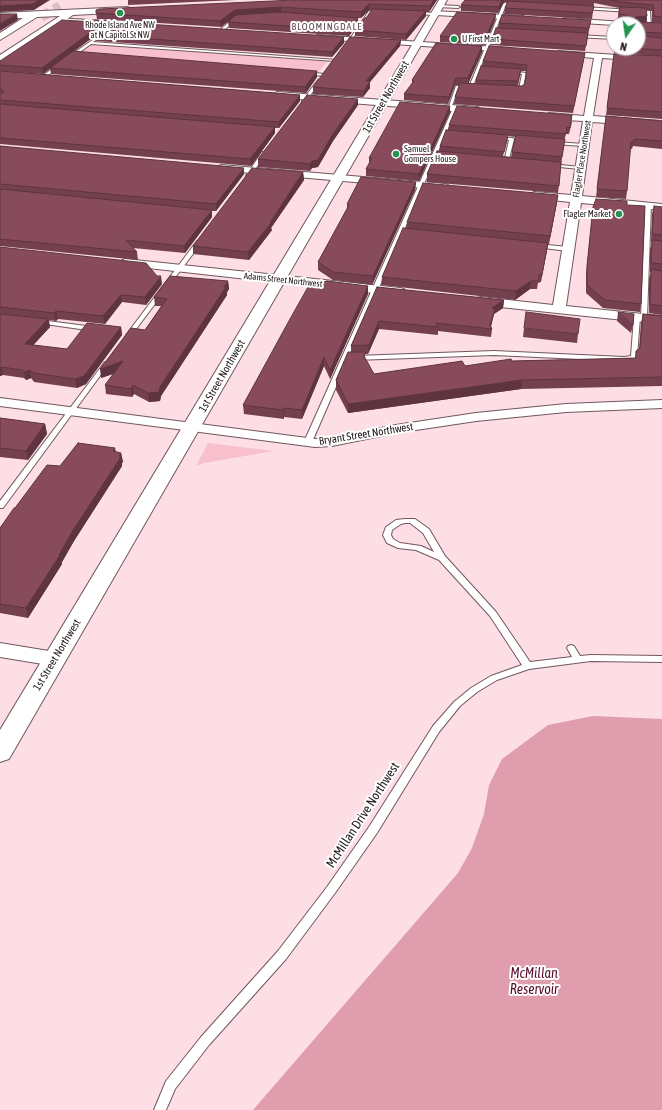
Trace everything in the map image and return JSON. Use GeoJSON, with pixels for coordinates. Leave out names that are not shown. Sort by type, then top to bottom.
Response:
{"type":"FeatureCollection","features":[{"type":"Feature","properties":{"kind":"main road"},"geometry":{"type":"LineString","coordinates":[[0,16],[40,13],[70,5]]}},
{"type":"Feature","properties":{"kind":"main road"},"geometry":{"type":"LineString","coordinates":[[0,60],[57,18],[70,5]]}},
{"type":"Feature","properties":{"kind":"main road"},"geometry":{"type":"LineString","coordinates":[[0,37],[40,13],[70,5],[135,7]]}},
{"type":"Feature","properties":{"kind":"main road"},"geometry":{"type":"LineString","coordinates":[[0,12],[40,13]]}},
{"type":"Feature","properties":{"kind":"main road"},"geometry":{"type":"LineString","coordinates":[[0,44],[40,13]]}},
{"type":"Feature","properties":{"kind":"main road"},"geometry":{"type":"LineString","coordinates":[[0,52],[57,18]]}},
{"type":"Feature","properties":{"kind":"street"},"geometry":{"type":"LineString","coordinates":[[438,8],[530,18]]}},
{"type":"Feature","properties":{"kind":"street","name":"1st Street Northwest"},"geometry":{"type":"LineString","coordinates":[[0,752],[438,8]]}},
{"type":"Feature","properties":{"kind":"street"},"geometry":{"type":"LineString","coordinates":[[57,18],[114,25],[145,25]]}},
{"type":"Feature","properties":{"kind":"street"},"geometry":{"type":"LineString","coordinates":[[559,20],[606,23]]}},
{"type":"Feature","properties":{"kind":"street"},"geometry":{"type":"LineString","coordinates":[[219,30],[237,32]]}},
{"type":"Feature","properties":{"kind":"street"},"geometry":{"type":"LineString","coordinates":[[310,36],[522,50]]}},
{"type":"Feature","properties":{"kind":"street"},"geometry":{"type":"LineString","coordinates":[[552,52],[662,60]]}},
{"type":"Feature","properties":{"kind":"street","name":"Flagler Place Northwest"},"geometry":{"type":"LineString","coordinates":[[559,309],[598,56]]}},
{"type":"Feature","properties":{"kind":"street"},"geometry":{"type":"LineString","coordinates":[[40,77],[54,78]]}},
{"type":"Feature","properties":{"kind":"street"},"geometry":{"type":"LineString","coordinates":[[264,94],[486,111]]}},
{"type":"Feature","properties":{"kind":"street"},"geometry":{"type":"LineString","coordinates":[[540,115],[662,124]]}},
{"type":"Feature","properties":{"kind":"street"},"geometry":{"type":"LineString","coordinates":[[209,166],[455,188]]}},
{"type":"Feature","properties":{"kind":"street"},"geometry":{"type":"LineString","coordinates":[[522,194],[662,206]]}},
{"type":"Feature","properties":{"kind":"street","name":"Adams Street Northwest"},"geometry":{"type":"LineString","coordinates":[[114,262],[412,294]]}},
{"type":"Feature","properties":{"kind":"street"},"geometry":{"type":"LineString","coordinates":[[473,300],[662,320]]}},
{"type":"Feature","properties":{"kind":"street","name":"Bryant Street Northwest"},"geometry":{"type":"LineString","coordinates":[[0,402],[308,442],[332,442],[429,424],[512,413],[602,406],[662,404]]}},
{"type":"Feature","properties":{"kind":"street"},"geometry":{"type":"LineString","coordinates":[[0,650],[55,659]]}},
{"type":"Feature","properties":{"kind":"lane"},"geometry":{"type":"LineString","coordinates":[[470,88],[505,4],[519,4]]}},
{"type":"Feature","properties":{"kind":"lane"},"geometry":{"type":"LineString","coordinates":[[412,12],[458,7]]}},
{"type":"Feature","properties":{"kind":"lane"},"geometry":{"type":"LineString","coordinates":[[580,8],[649,12],[649,26]]}},
{"type":"Feature","properties":{"kind":"lane"},"geometry":{"type":"LineString","coordinates":[[344,48],[370,12],[378,12]]}},
{"type":"Feature","properties":{"kind":"lane"},"geometry":{"type":"LineString","coordinates":[[219,30],[236,18],[243,17]]}},
{"type":"Feature","properties":{"kind":"lane"},"geometry":{"type":"LineString","coordinates":[[358,20],[365,20]]}},
{"type":"Feature","properties":{"kind":"lane"},"geometry":{"type":"LineString","coordinates":[[495,31],[503,31]]}},
{"type":"Feature","properties":{"kind":"lane"},"geometry":{"type":"LineString","coordinates":[[574,36],[606,38]]}},
{"type":"Feature","properties":{"kind":"lane"},"geometry":{"type":"LineString","coordinates":[[66,60],[95,39]]}},
{"type":"Feature","properties":{"kind":"lane"},"geometry":{"type":"LineString","coordinates":[[90,43],[333,62],[339,54]]}},
{"type":"Feature","properties":{"kind":"lane"},"geometry":{"type":"LineString","coordinates":[[72,56],[80,56]]}},
{"type":"Feature","properties":{"kind":"lane"},"geometry":{"type":"LineString","coordinates":[[40,77],[60,65]]}},
{"type":"Feature","properties":{"kind":"lane"},"geometry":{"type":"LineString","coordinates":[[478,69],[486,70]]}},
{"type":"Feature","properties":{"kind":"lane"},"geometry":{"type":"LineString","coordinates":[[507,71],[524,74],[521,90],[510,91]]}},
{"type":"Feature","properties":{"kind":"lane"},"geometry":{"type":"LineString","coordinates":[[299,107],[325,73],[300,73]]}},
{"type":"Feature","properties":{"kind":"lane"},"geometry":{"type":"LineString","coordinates":[[308,442],[435,156],[444,134],[457,87],[478,88]]}},
{"type":"Feature","properties":{"kind":"lane"},"geometry":{"type":"LineString","coordinates":[[444,134],[452,134]]}},
{"type":"Feature","properties":{"kind":"lane"},"geometry":{"type":"LineString","coordinates":[[489,137],[519,140]]}},
{"type":"Feature","properties":{"kind":"lane"},"geometry":{"type":"LineString","coordinates":[[506,162],[512,139]]}},
{"type":"Feature","properties":{"kind":"lane"},"geometry":{"type":"LineString","coordinates":[[550,142],[584,145]]}},
{"type":"Feature","properties":{"kind":"lane"},"geometry":{"type":"LineString","coordinates":[[244,181],[268,149]]}},
{"type":"Feature","properties":{"kind":"lane"},"geometry":{"type":"LineString","coordinates":[[435,156],[442,156]]}},
{"type":"Feature","properties":{"kind":"lane"},"geometry":{"type":"LineString","coordinates":[[498,161],[513,162]]}},
{"type":"Feature","properties":{"kind":"lane"},"geometry":{"type":"LineString","coordinates":[[548,165],[580,168]]}},
{"type":"Feature","properties":{"kind":"lane"},"geometry":{"type":"LineString","coordinates":[[344,358],[494,353],[634,357],[648,275],[646,245],[648,205]]}},
{"type":"Feature","properties":{"kind":"lane"},"geometry":{"type":"LineString","coordinates":[[400,232],[408,233]]}},
{"type":"Feature","properties":{"kind":"lane"},"geometry":{"type":"LineString","coordinates":[[125,339],[201,239]]}},
{"type":"Feature","properties":{"kind":"lane"},"geometry":{"type":"LineString","coordinates":[[531,245],[568,249]]}},
{"type":"Feature","properties":{"kind":"lane"},"geometry":{"type":"LineString","coordinates":[[646,245],[654,246]]}},
{"type":"Feature","properties":{"kind":"lane"},"geometry":{"type":"LineString","coordinates":[[31,321],[100,330]]}},
{"type":"Feature","properties":{"kind":"lane"},"geometry":{"type":"LineString","coordinates":[[122,332],[130,333]]}},
{"type":"Feature","properties":{"kind":"lane"},"geometry":{"type":"LineString","coordinates":[[0,506],[111,358]]}},
{"type":"Feature","properties":{"kind":"lane"},"geometry":{"type":"LineString","coordinates":[[442,558],[418,548],[398,545],[390,541],[387,535],[389,529],[399,522],[412,521],[419,524],[431,537],[442,558],[492,614],[528,666]]}},
{"type":"Feature","properties":{"kind":"lane"},"geometry":{"type":"LineString","coordinates":[[571,648],[576,659]]}},
{"type":"Feature","properties":{"kind":"lane","name":"McMillan Drive Northwest"},"geometry":{"type":"LineString","coordinates":[[160,1110],[170,1085],[205,1041],[282,955],[331,890],[373,830],[419,754],[442,720],[457,704],[474,690],[494,678],[528,666],[576,659],[615,657],[662,659]]}},
{"type":"Feature","properties":{"kind":"shaded area"},"geometry":{"type":"Polygon","coordinates":[[[93,44],[328,61],[318,73],[77,55],[93,44]]]}},
{"type":"Feature","properties":{"kind":"shaded area"},"geometry":{"type":"Polygon","coordinates":[[[208,443],[273,451],[204,463],[196,466],[208,443]]]}},
{"type":"Feature","properties":{"kind":"water","name":"McMillan Reservoir"},"geometry":{"type":"Polygon","coordinates":[[[593,716],[662,719],[662,1110],[253,1110],[458,873],[472,848],[484,814],[489,785],[502,759],[548,725],[593,716]]]}},
{"type":"Feature","properties":{"kind":"building"},"geometry":{"type":"Polygon","coordinates":[[[0,0],[39,0],[33,4],[0,6],[0,0]]]}},
{"type":"Feature","properties":{"kind":"building"},"geometry":{"type":"Polygon","coordinates":[[[294,0],[434,0],[430,6],[369,4],[361,12],[281,7],[235,10],[220,21],[96,13],[96,10],[99,9],[294,0]]]}},
{"type":"Feature","properties":{"kind":"building"},"geometry":{"type":"Polygon","coordinates":[[[465,0],[502,0],[499,7],[461,5],[465,0]]]}},
{"type":"Feature","properties":{"kind":"building"},"geometry":{"type":"Polygon","coordinates":[[[610,0],[662,0],[662,17],[654,16],[653,5],[610,0]]]}},
{"type":"Feature","properties":{"kind":"building"},"geometry":{"type":"Polygon","coordinates":[[[508,1],[594,6],[592,13],[505,8],[508,1]]]}},
{"type":"Feature","properties":{"kind":"building"},"geometry":{"type":"Polygon","coordinates":[[[620,7],[646,8],[647,16],[628,16],[619,14],[620,7]]]}},
{"type":"Feature","properties":{"kind":"building"},"geometry":{"type":"Polygon","coordinates":[[[372,9],[426,11],[406,34],[355,30],[372,9]]]}},
{"type":"Feature","properties":{"kind":"building"},"geometry":{"type":"Polygon","coordinates":[[[281,12],[358,18],[349,30],[228,22],[236,15],[281,12]]]}},
{"type":"Feature","properties":{"kind":"building"},"geometry":{"type":"Polygon","coordinates":[[[457,12],[496,14],[485,39],[440,36],[457,12]]]}},
{"type":"Feature","properties":{"kind":"building"},"geometry":{"type":"Polygon","coordinates":[[[0,14],[17,14],[0,24],[0,14]]]}},
{"type":"Feature","properties":{"kind":"building"},"geometry":{"type":"Polygon","coordinates":[[[502,15],[591,20],[589,28],[499,23],[502,15]]]}},
{"type":"Feature","properties":{"kind":"building"},"geometry":{"type":"Polygon","coordinates":[[[62,20],[94,22],[95,20],[106,21],[42,68],[0,65],[0,61],[62,20]]]}},
{"type":"Feature","properties":{"kind":"building"},"geometry":{"type":"Polygon","coordinates":[[[115,22],[344,37],[332,52],[96,35],[115,22]]]}},
{"type":"Feature","properties":{"kind":"building"},"geometry":{"type":"Polygon","coordinates":[[[646,22],[662,23],[662,33],[646,32],[646,22]]]}},
{"type":"Feature","properties":{"kind":"building"},"geometry":{"type":"Polygon","coordinates":[[[496,28],[588,33],[586,46],[492,39],[496,28]]]}},
{"type":"Feature","properties":{"kind":"building"},"geometry":{"type":"Polygon","coordinates":[[[350,37],[401,40],[366,81],[370,81],[364,91],[313,87],[350,37]]]}},
{"type":"Feature","properties":{"kind":"building"},"geometry":{"type":"Polygon","coordinates":[[[646,37],[662,38],[662,50],[646,49],[646,37]]]}},
{"type":"Feature","properties":{"kind":"building"},"geometry":{"type":"Polygon","coordinates":[[[436,43],[482,46],[468,78],[456,78],[449,97],[404,94],[414,81],[412,80],[436,43]]]}},
{"type":"Feature","properties":{"kind":"building"},"geometry":{"type":"Polygon","coordinates":[[[489,46],[585,53],[574,106],[455,97],[460,83],[522,86],[525,84],[527,65],[483,61],[489,46]]]}},
{"type":"Feature","properties":{"kind":"building"},"geometry":{"type":"Polygon","coordinates":[[[73,51],[317,71],[305,87],[50,68],[73,51]]]}},
{"type":"Feature","properties":{"kind":"building"},"geometry":{"type":"Polygon","coordinates":[[[614,56],[662,56],[662,112],[607,108],[614,56]]]}},
{"type":"Feature","properties":{"kind":"building"},"geometry":{"type":"Polygon","coordinates":[[[481,66],[521,69],[518,81],[476,80],[481,66]]]}},
{"type":"Feature","properties":{"kind":"building"},"geometry":{"type":"Polygon","coordinates":[[[0,71],[300,95],[279,122],[0,100],[0,94],[4,92],[0,88],[0,71]]]}},
{"type":"Feature","properties":{"kind":"building"},"geometry":{"type":"Polygon","coordinates":[[[307,95],[358,99],[333,134],[318,160],[312,161],[310,164],[258,159],[307,95]]]}},
{"type":"Feature","properties":{"kind":"building"},"geometry":{"type":"Polygon","coordinates":[[[400,102],[450,106],[419,174],[366,169],[372,158],[369,158],[400,102]]]}},
{"type":"Feature","properties":{"kind":"building"},"geometry":{"type":"Polygon","coordinates":[[[0,104],[275,127],[250,159],[0,138],[0,104]]]}},
{"type":"Feature","properties":{"kind":"building"},"geometry":{"type":"Polygon","coordinates":[[[457,106],[572,115],[570,128],[567,127],[566,134],[449,125],[457,106]]]}},
{"type":"Feature","properties":{"kind":"building"},"geometry":{"type":"Polygon","coordinates":[[[606,116],[662,121],[662,141],[634,139],[633,142],[631,142],[627,191],[597,189],[606,116]]]}},
{"type":"Feature","properties":{"kind":"building"},"geometry":{"type":"Polygon","coordinates":[[[446,130],[508,135],[504,152],[440,146],[446,130]]]}},
{"type":"Feature","properties":{"kind":"building"},"geometry":{"type":"Polygon","coordinates":[[[516,135],[565,139],[562,157],[512,152],[516,135]]]}},
{"type":"Feature","properties":{"kind":"building"},"geometry":{"type":"Polygon","coordinates":[[[0,146],[244,168],[216,204],[0,184],[0,146]]]}},
{"type":"Feature","properties":{"kind":"building"},"geometry":{"type":"Polygon","coordinates":[[[437,151],[561,162],[559,186],[427,174],[437,151]]]}},
{"type":"Feature","properties":{"kind":"building"},"geometry":{"type":"Polygon","coordinates":[[[252,168],[303,172],[271,223],[248,252],[193,246],[252,168]]]}},
{"type":"Feature","properties":{"kind":"building"},"geometry":{"type":"Polygon","coordinates":[[[361,177],[416,182],[373,276],[333,272],[318,262],[349,205],[347,204],[361,177]]]}},
{"type":"Feature","properties":{"kind":"building"},"geometry":{"type":"Polygon","coordinates":[[[423,183],[558,195],[550,236],[407,222],[423,183]]]}},
{"type":"Feature","properties":{"kind":"building"},"geometry":{"type":"Polygon","coordinates":[[[0,189],[212,210],[184,246],[126,240],[137,252],[0,239],[0,189]]]}},
{"type":"Feature","properties":{"kind":"building"},"geometry":{"type":"Polygon","coordinates":[[[596,199],[627,201],[627,205],[645,206],[641,304],[605,300],[587,285],[587,266],[593,207],[596,199]]]}},
{"type":"Feature","properties":{"kind":"building"},"geometry":{"type":"Polygon","coordinates":[[[654,206],[662,207],[662,235],[652,234],[654,206]]]}},
{"type":"Feature","properties":{"kind":"building"},"geometry":{"type":"Polygon","coordinates":[[[403,228],[548,243],[542,274],[539,275],[538,281],[531,281],[516,291],[382,277],[403,228]]]}},
{"type":"Feature","properties":{"kind":"building"},"geometry":{"type":"Polygon","coordinates":[[[652,240],[662,241],[662,264],[651,263],[652,240]]]}},
{"type":"Feature","properties":{"kind":"building"},"geometry":{"type":"Polygon","coordinates":[[[0,247],[146,263],[157,276],[161,276],[145,297],[121,295],[103,316],[56,311],[54,313],[0,307],[0,247]]]}},
{"type":"Feature","properties":{"kind":"building"},"geometry":{"type":"Polygon","coordinates":[[[651,269],[662,271],[662,306],[650,304],[651,269]]]}},
{"type":"Feature","properties":{"kind":"building"},"geometry":{"type":"Polygon","coordinates":[[[170,276],[228,281],[224,287],[226,287],[160,387],[159,392],[148,393],[133,385],[131,389],[105,385],[123,361],[100,369],[131,328],[145,330],[167,299],[154,297],[170,276]]]}},
{"type":"Feature","properties":{"kind":"building"},"geometry":{"type":"Polygon","coordinates":[[[327,281],[368,286],[330,370],[324,357],[302,410],[284,408],[283,410],[243,405],[308,287],[327,281]]]}},
{"type":"Feature","properties":{"kind":"building"},"geometry":{"type":"Polygon","coordinates":[[[377,287],[504,300],[492,308],[495,309],[490,325],[492,329],[436,323],[438,327],[379,321],[369,345],[351,346],[377,287]]]}},
{"type":"Feature","properties":{"kind":"building"},"geometry":{"type":"Polygon","coordinates":[[[526,312],[580,319],[578,334],[524,328],[526,312]]]}},
{"type":"Feature","properties":{"kind":"building"},"geometry":{"type":"Polygon","coordinates":[[[618,312],[634,314],[633,325],[618,312]]]}},
{"type":"Feature","properties":{"kind":"building"},"geometry":{"type":"Polygon","coordinates":[[[0,314],[48,319],[25,344],[67,349],[87,323],[121,327],[84,376],[75,379],[33,373],[30,370],[24,372],[22,370],[0,368],[0,314]]]}},
{"type":"Feature","properties":{"kind":"building"},"geometry":{"type":"Polygon","coordinates":[[[643,314],[662,316],[662,377],[522,380],[348,404],[336,380],[348,352],[366,352],[364,356],[374,374],[462,361],[465,366],[511,359],[512,361],[636,358],[636,351],[640,348],[643,314]]]}},
{"type":"Feature","properties":{"kind":"building"},"geometry":{"type":"Polygon","coordinates":[[[0,418],[45,424],[26,451],[0,448],[0,418]]]}},
{"type":"Feature","properties":{"kind":"building"},"geometry":{"type":"Polygon","coordinates":[[[78,443],[115,448],[113,451],[121,453],[119,456],[121,457],[72,532],[60,555],[26,608],[0,604],[0,528],[47,465],[60,466],[78,443]]]}},
{"type":"Feature","properties":{"kind":"tunnel"},"geometry":{"type":"LineString","coordinates":[[41,17],[60,6]]}},
{"type":"Feature","properties":{"kind":"place","name":"Rhode Island Ave NW at N Capitol St NW"},"geometry":{"type":"Point","coordinates":[120,13]}},
{"type":"Feature","properties":{"kind":"place","name":"U First Mart"},"geometry":{"type":"Point","coordinates":[454,39]}},
{"type":"Feature","properties":{"kind":"place","name":"Samuel Gompers House"},"geometry":{"type":"Point","coordinates":[396,154]}},
{"type":"Feature","properties":{"kind":"place","name":"Flagler Market"},"geometry":{"type":"Point","coordinates":[619,214]}},
{"type":"Feature","properties":{"kind":"district","name":"BLOOMINGDALE"},"geometry":{"type":"Point","coordinates":[327,27]}}]}
